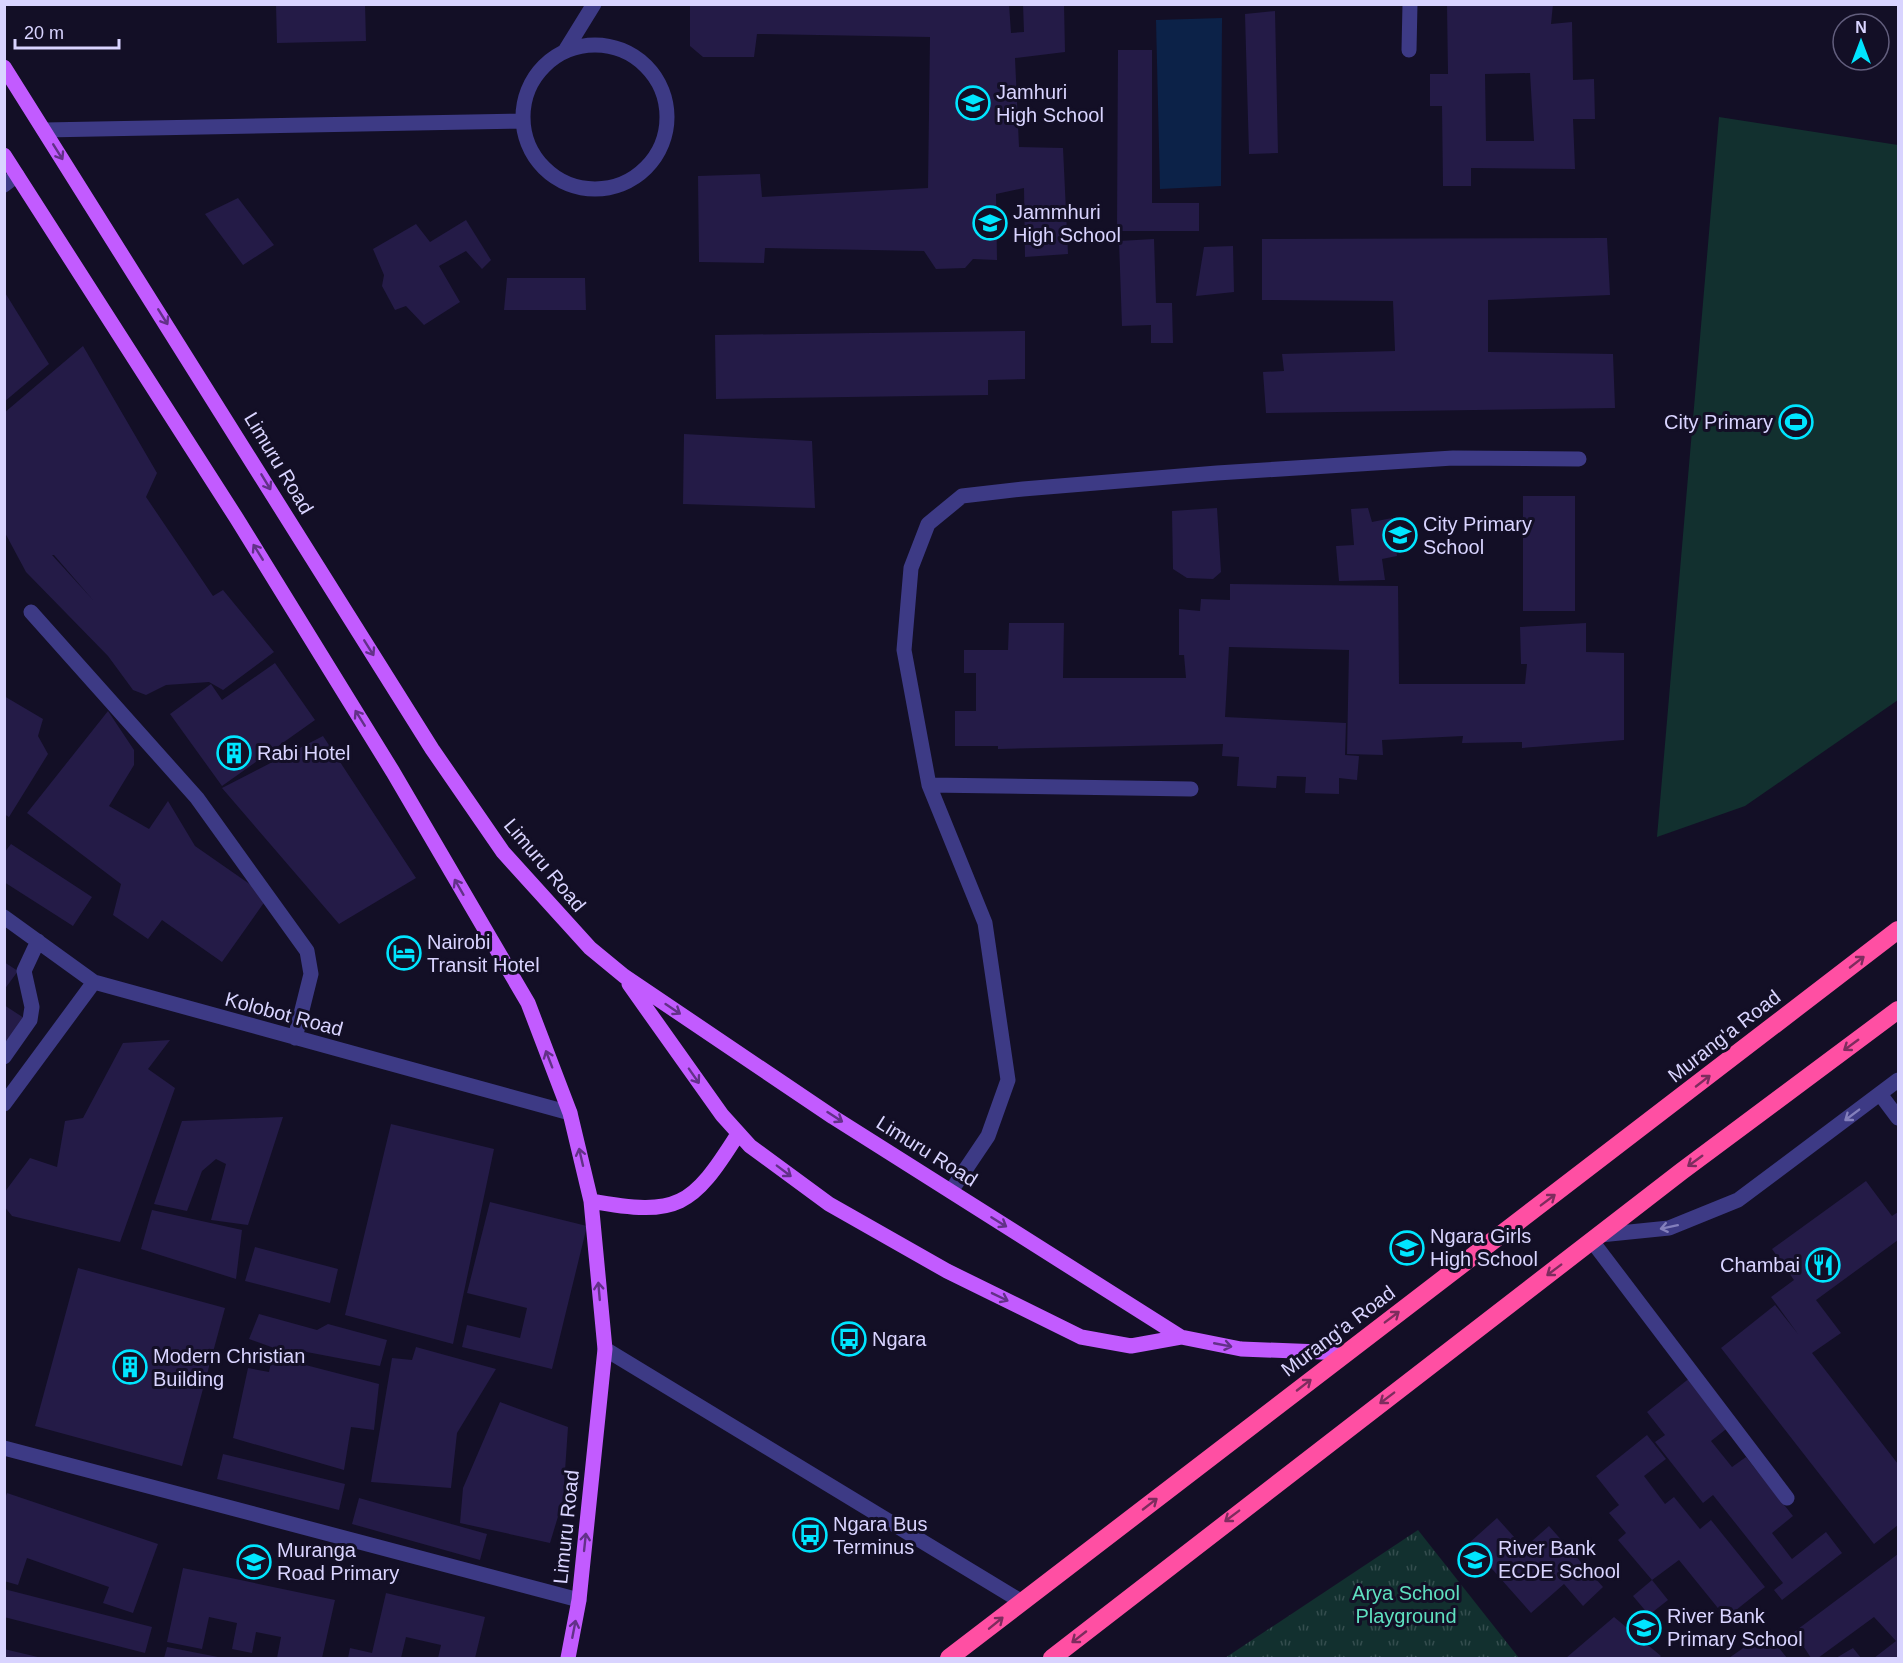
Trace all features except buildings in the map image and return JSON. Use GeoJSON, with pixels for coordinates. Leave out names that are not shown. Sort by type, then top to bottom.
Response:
{"type":"FeatureCollection","features":[{"type":"Feature","properties":{"kind":"highway","name":"Murang'a Road"},"geometry":{"type":"LineString","coordinates":[[949,1659],[1899,930]]}},
{"type":"Feature","properties":{"kind":"highway"},"geometry":{"type":"LineString","coordinates":[[1052,1659],[1206,1536],[1682,1171],[1899,1010]]}},
{"type":"Feature","properties":{"kind":"main road","name":"Limuru Road"},"geometry":{"type":"LineString","coordinates":[[4,67],[432,749],[503,852],[590,948],[624,976],[833,1117],[1181,1337],[1241,1349],[1346,1353]]}},
{"type":"Feature","properties":{"kind":"main road","name":"Limuru Road"},"geometry":{"type":"LineString","coordinates":[[4,155],[11,180],[237,519],[393,772],[528,1003],[570,1113],[591,1201],[605,1349],[579,1600],[568,1659]]}},
{"type":"Feature","properties":{"kind":"main road"},"geometry":{"type":"LineString","coordinates":[[624,976],[722,1115],[738,1134],[829,1204],[947,1271],[1081,1337],[1131,1346],[1181,1337]]}},
{"type":"Feature","properties":{"kind":"main road"},"geometry":{"type":"LineString","coordinates":[[591,1201],[626,1207],[660,1208],[691,1195],[711,1176],[738,1134]]}},
{"type":"Feature","properties":{"kind":"street"},"geometry":{"type":"LineString","coordinates":[[564,51],[587,45],[610,46],[632,54],[650,68],[662,88],[668,110],[666,133],[657,154],[643,172],[623,184],[601,189],[578,188],[556,178],[539,164],[527,144],[522,121],[526,93],[536,76],[541,68],[564,51],[594,4]]}},
{"type":"Feature","properties":{"kind":"street"},"geometry":{"type":"LineString","coordinates":[[1409,50],[1410,4]]}},
{"type":"Feature","properties":{"kind":"street"},"geometry":{"type":"LineString","coordinates":[[44,130],[522,121]]}},
{"type":"Feature","properties":{"kind":"street"},"geometry":{"type":"LineString","coordinates":[[951,1191],[988,1136],[1008,1080],[985,923],[929,785],[904,650],[911,568],[928,524],[962,496],[1194,475],[1418,460],[1579,459]]}},
{"type":"Feature","properties":{"kind":"street"},"geometry":{"type":"LineString","coordinates":[[31,612],[197,798],[307,951],[311,974],[295,1038]]}},
{"type":"Feature","properties":{"kind":"street"},"geometry":{"type":"LineString","coordinates":[[929,785],[1191,789]]}},
{"type":"Feature","properties":{"kind":"street","name":"Kolobot Road"},"geometry":{"type":"LineString","coordinates":[[4,917],[94,982],[570,1113]]}},
{"type":"Feature","properties":{"kind":"street"},"geometry":{"type":"LineString","coordinates":[[4,1057],[30,1020],[32,1007],[24,971],[38,941]]}},
{"type":"Feature","properties":{"kind":"street"},"geometry":{"type":"LineString","coordinates":[[4,1104],[94,982]]}},
{"type":"Feature","properties":{"kind":"street"},"geometry":{"type":"LineString","coordinates":[[1787,1498],[1596,1238],[1670,1228],[1738,1200],[1899,1080]]}},
{"type":"Feature","properties":{"kind":"street"},"geometry":{"type":"LineString","coordinates":[[1880,1094],[1899,1118]]}},
{"type":"Feature","properties":{"kind":"street"},"geometry":{"type":"LineString","coordinates":[[605,1349],[1022,1602]]}},
{"type":"Feature","properties":{"kind":"street"},"geometry":{"type":"LineString","coordinates":[[4,1448],[579,1600]]}},
{"type":"Feature","properties":{"kind":"green space","name":"City Primary"},"geometry":{"type":"Polygon","coordinates":[[[1719,117],[1898,145],[1898,700],[1745,806],[1657,837],[1719,117]]]}},
{"type":"Feature","properties":{"kind":"green space","name":"Arya School Playground"},"geometry":{"type":"Polygon","coordinates":[[[1418,1530],[1519,1658],[1225,1658],[1418,1530]]]}},
{"type":"Feature","properties":{"kind":"water"},"geometry":{"type":"Polygon","coordinates":[[[1222,18],[1221,186],[1160,189],[1156,20],[1222,18]]]}},
{"type":"Feature","properties":{"kind":"place","name":"Jamhuri High School"},"geometry":{"type":"Point","coordinates":[973,103]}},
{"type":"Feature","properties":{"kind":"place","name":"Jammhuri High School"},"geometry":{"type":"Point","coordinates":[990,223]}},
{"type":"Feature","properties":{"kind":"place","name":"City Primary"},"geometry":{"type":"Point","coordinates":[1796,422]}},
{"type":"Feature","properties":{"kind":"place","name":"City Primary School"},"geometry":{"type":"Point","coordinates":[1400,535]}},
{"type":"Feature","properties":{"kind":"place","name":"Rabi Hotel"},"geometry":{"type":"Point","coordinates":[234,753]}},
{"type":"Feature","properties":{"kind":"place","name":"Nairobi Transit Hotel"},"geometry":{"type":"Point","coordinates":[404,953]}},
{"type":"Feature","properties":{"kind":"place","name":"Ngara Girls High School"},"geometry":{"type":"Point","coordinates":[1407,1248]}},
{"type":"Feature","properties":{"kind":"place","name":"Chambai"},"geometry":{"type":"Point","coordinates":[1823,1265]}},
{"type":"Feature","properties":{"kind":"place","name":"Ngara"},"geometry":{"type":"Point","coordinates":[849,1339]}},
{"type":"Feature","properties":{"kind":"place","name":"Modern Christian Building"},"geometry":{"type":"Point","coordinates":[130,1367]}},
{"type":"Feature","properties":{"kind":"place","name":"Ngara Bus Terminus"},"geometry":{"type":"Point","coordinates":[810,1535]}},
{"type":"Feature","properties":{"kind":"place","name":"River Bank ECDE School"},"geometry":{"type":"Point","coordinates":[1475,1560]}},
{"type":"Feature","properties":{"kind":"place","name":"Muranga Road Primary"},"geometry":{"type":"Point","coordinates":[254,1562]}},
{"type":"Feature","properties":{"kind":"place","name":"River Bank Primary School"},"geometry":{"type":"Point","coordinates":[1644,1628]}}]}
